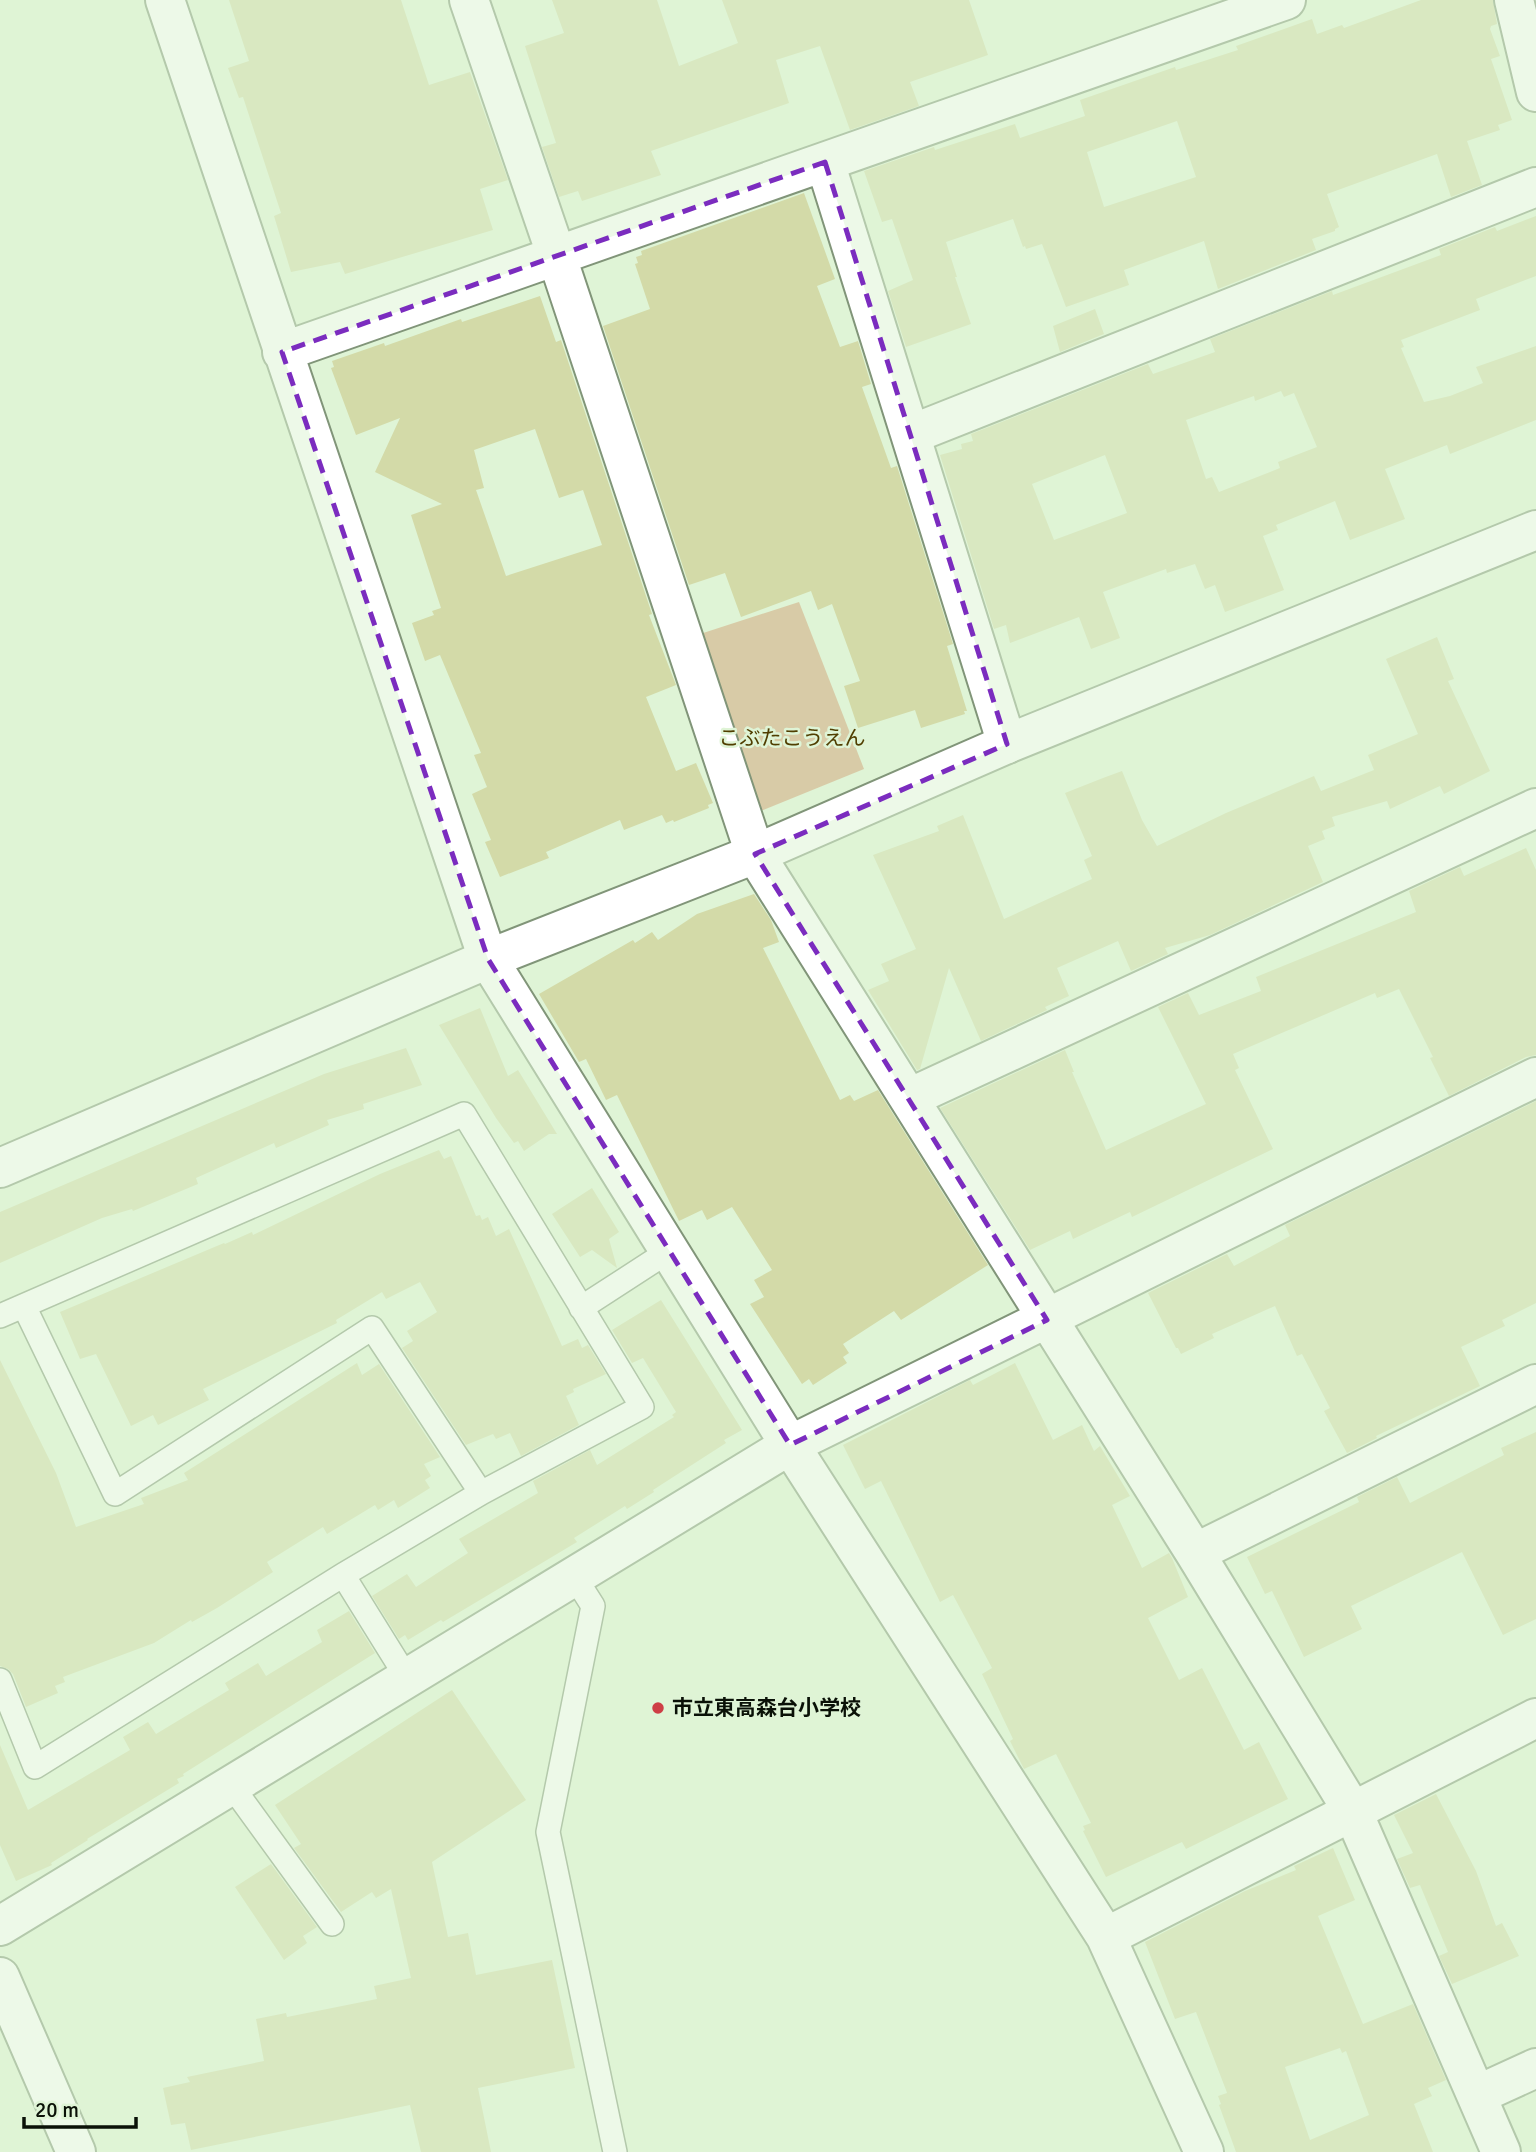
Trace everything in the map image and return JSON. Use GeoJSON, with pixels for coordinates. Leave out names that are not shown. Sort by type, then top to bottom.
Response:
{"type":"FeatureCollection","features":[{"type":"Feature","properties":{"kind":"street"},"geometry":{"type":"LineString","coordinates":[[165,0],[488,959],[790,1445],[1107,1937],[1205,2152]]}},
{"type":"Feature","properties":{"kind":"street"},"geometry":{"type":"LineString","coordinates":[[469,0],[755,854],[1195,1553],[1352,1810],[1501,2152]]}},
{"type":"Feature","properties":{"kind":"street"},"geometry":{"type":"LineString","coordinates":[[282,352],[825,162],[1243,7],[1286,0]]}},
{"type":"Feature","properties":{"kind":"street"},"geometry":{"type":"LineString","coordinates":[[1514,0],[1536,92]]}},
{"type":"Feature","properties":{"kind":"street"},"geometry":{"type":"LineString","coordinates":[[825,162],[1007,744]]}},
{"type":"Feature","properties":{"kind":"street"},"geometry":{"type":"LineString","coordinates":[[912,434],[1536,187]]}},
{"type":"Feature","properties":{"kind":"street"},"geometry":{"type":"LineString","coordinates":[[0,1168],[488,959],[755,854],[1007,744],[1536,530]]}},
{"type":"Feature","properties":{"kind":"street"},"geometry":{"type":"LineString","coordinates":[[909,1098],[1536,808]]}},
{"type":"Feature","properties":{"kind":"street"},"geometry":{"type":"LineString","coordinates":[[0,1926],[790,1445],[1536,1077]]}},
{"type":"Feature","properties":{"kind":"street"},"geometry":{"type":"LineString","coordinates":[[1195,1553],[1536,1384]]}},
{"type":"Feature","properties":{"kind":"street"},"geometry":{"type":"LineString","coordinates":[[1107,1937],[1536,1718]]}},
{"type":"Feature","properties":{"kind":"street"},"geometry":{"type":"LineString","coordinates":[[0,1977],[76,2152]]}},
{"type":"Feature","properties":{"kind":"street"},"geometry":{"type":"LineString","coordinates":[[1477,2095],[1536,2068]]}},
{"type":"Feature","properties":{"kind":"lane"},"geometry":{"type":"LineString","coordinates":[[0,1317],[464,1114],[642,1407],[481,1493],[343,1575],[34,1768],[0,1680]]}},
{"type":"Feature","properties":{"kind":"lane"},"geometry":{"type":"LineString","coordinates":[[581,1308],[669,1251]]}},
{"type":"Feature","properties":{"kind":"lane"},"geometry":{"type":"LineString","coordinates":[[24,1306],[115,1494],[372,1328],[481,1493]]}},
{"type":"Feature","properties":{"kind":"lane"},"geometry":{"type":"LineString","coordinates":[[343,1575],[407,1678]]}},
{"type":"Feature","properties":{"kind":"lane"},"geometry":{"type":"LineString","coordinates":[[574,1576],[593,1606],[548,1832],[615,2152]]}},
{"type":"Feature","properties":{"kind":"lane"},"geometry":{"type":"LineString","coordinates":[[231,1785],[332,1924]]}},
{"type":"Feature","properties":{"kind":"highlighted area"},"geometry":{"type":"Polygon","coordinates":[[[825,162],[1007,744],[755,854],[1047,1320],[790,1445],[488,959],[282,352],[825,162]]]}},
{"type":"Feature","properties":{"kind":"green space","name":"こぶたこうえん"},"geometry":{"type":"Polygon","coordinates":[[[799,602],[864,769],[758,812],[697,635],[799,602]]]}},
{"type":"Feature","properties":{"kind":"building"},"geometry":{"type":"Polygon","coordinates":[[[229,0],[401,0],[429,85],[470,72],[508,180],[480,189],[493,230],[345,274],[340,262],[291,272],[274,216],[281,213],[243,97],[239,98],[228,68],[249,61],[229,0]]]}},
{"type":"Feature","properties":{"kind":"building"},"geometry":{"type":"Polygon","coordinates":[[[552,0],[657,0],[679,66],[738,43],[722,0],[969,0],[988,55],[910,82],[919,106],[850,130],[820,46],[776,60],[789,103],[651,151],[661,175],[582,201],[578,191],[559,197],[542,147],[556,143],[525,46],[564,33],[552,0]]]}},
{"type":"Feature","properties":{"kind":"building"},"geometry":{"type":"Polygon","coordinates":[[[1421,0],[1493,0],[1497,24],[1490,29],[1500,56],[1491,59],[1512,120],[1498,125],[1500,130],[1467,141],[1482,185],[1451,197],[1437,154],[1327,194],[1339,227],[1312,239],[1316,250],[1218,289],[1204,241],[1124,270],[1129,285],[1066,307],[1042,244],[1026,249],[1023,247],[1013,219],[946,242],[971,324],[906,347],[888,291],[913,280],[892,219],[882,222],[864,171],[934,147],[935,150],[1015,124],[1020,138],[1085,116],[1080,100],[1175,67],[1176,70],[1238,50],[1236,46],[1312,19],[1317,34],[1342,25],[1344,28],[1421,0]],[[1177,121],[1087,152],[1104,207],[1196,177],[1177,121]]]}},
{"type":"Feature","properties":{"kind":"building"},"geometry":{"type":"Polygon","coordinates":[[[804,193],[835,279],[817,286],[840,347],[858,341],[871,384],[862,387],[891,468],[897,466],[953,644],[947,646],[967,711],[964,711],[965,714],[921,728],[915,710],[858,728],[844,686],[860,681],[832,604],[818,610],[811,591],[741,617],[725,573],[689,585],[603,326],[650,309],[635,264],[638,263],[636,257],[642,255],[641,251],[804,193]]]}},
{"type":"Feature","properties":{"kind":"building"},"geometry":{"type":"Polygon","coordinates":[[[1536,216],[1536,276],[1476,299],[1480,310],[1401,340],[1404,347],[1401,348],[1424,402],[1450,396],[1483,383],[1476,367],[1536,346],[1536,420],[1450,454],[1447,445],[1385,469],[1405,519],[1350,540],[1335,501],[1276,525],[1278,530],[1263,536],[1284,590],[1225,612],[1215,585],[1205,589],[1195,564],[1167,573],[1166,569],[1103,592],[1120,638],[1091,649],[1079,617],[1010,643],[1006,625],[994,629],[940,455],[962,449],[961,444],[973,441],[971,434],[1148,364],[1153,374],[1215,352],[1210,339],[1332,291],[1333,295],[1441,255],[1439,249],[1495,227],[1497,231],[1536,216]],[[1281,391],[1255,401],[1254,396],[1186,420],[1206,479],[1212,477],[1219,492],[1280,468],[1278,462],[1317,447],[1294,393],[1284,397],[1281,391]],[[1105,455],[1032,484],[1054,540],[1127,513],[1105,455]]]}},
{"type":"Feature","properties":{"kind":"building"},"geometry":{"type":"Polygon","coordinates":[[[540,296],[556,342],[561,340],[652,614],[649,615],[676,685],[646,697],[676,771],[696,763],[713,803],[708,805],[709,808],[674,822],[673,820],[666,823],[662,815],[624,830],[620,820],[546,852],[549,858],[500,877],[485,842],[491,840],[472,794],[487,787],[474,755],[481,753],[440,655],[425,661],[412,623],[434,615],[432,611],[441,608],[411,515],[442,504],[375,472],[400,418],[356,435],[331,368],[334,367],[332,361],[384,343],[385,346],[461,319],[462,322],[540,296]],[[535,429],[474,450],[484,488],[476,490],[506,576],[602,545],[583,490],[559,498],[535,429]]]}},
{"type":"Feature","properties":{"kind":"building"},"geometry":{"type":"Polygon","coordinates":[[[1095,309],[1104,334],[1060,352],[1053,326],[1095,309]]]}},
{"type":"Feature","properties":{"kind":"building"},"geometry":{"type":"Polygon","coordinates":[[[1437,637],[1454,679],[1448,681],[1490,771],[1444,794],[1440,786],[1390,809],[1387,801],[1332,817],[1335,826],[1322,831],[1325,839],[1308,846],[1323,882],[1210,935],[1165,948],[1168,954],[1131,971],[1118,941],[1057,968],[1069,996],[1045,1007],[1047,1010],[981,1041],[949,968],[920,1069],[917,1070],[868,990],[889,981],[881,964],[916,949],[873,855],[939,831],[937,826],[963,815],[1004,919],[1092,879],[1084,860],[1092,856],[1065,793],[1122,771],[1142,820],[1157,846],[1314,776],[1321,791],[1374,770],[1368,755],[1418,734],[1386,659],[1437,637]]]}},
{"type":"Feature","properties":{"kind":"building"},"geometry":{"type":"Polygon","coordinates":[[[1526,848],[1536,870],[1536,1055],[1526,1057],[1449,1096],[1399,989],[1377,998],[1375,993],[1233,1054],[1239,1068],[1235,1070],[1273,1149],[1132,1217],[1130,1212],[1073,1239],[1070,1231],[1030,1250],[940,1108],[1065,1050],[1106,1150],[1206,1104],[1158,1007],[1188,993],[1199,1015],[1261,991],[1256,977],[1416,912],[1409,891],[1460,867],[1464,876],[1526,848]]]}},
{"type":"Feature","properties":{"kind":"building"},"geometry":{"type":"Polygon","coordinates":[[[754,894],[771,920],[779,942],[763,948],[840,1100],[850,1095],[854,1101],[878,1090],[988,1265],[901,1320],[894,1311],[843,1344],[849,1353],[843,1357],[847,1363],[813,1385],[809,1379],[802,1384],[750,1304],[764,1297],[754,1280],[772,1270],[732,1207],[707,1220],[702,1210],[679,1221],[617,1095],[606,1100],[586,1059],[579,1062],[539,994],[633,940],[635,943],[652,932],[658,940],[697,914],[754,894]]]}},
{"type":"Feature","properties":{"kind":"building"},"geometry":{"type":"Polygon","coordinates":[[[480,1008],[508,1076],[518,1070],[557,1134],[549,1134],[524,1151],[518,1141],[514,1143],[496,1118],[439,1025],[480,1008]]]}},
{"type":"Feature","properties":{"kind":"building"},"geometry":{"type":"Polygon","coordinates":[[[406,1048],[422,1085],[363,1104],[364,1109],[327,1120],[329,1125],[276,1148],[274,1143],[196,1178],[198,1184],[133,1211],[132,1209],[102,1218],[0,1263],[0,1212],[324,1074],[406,1048]]]}},
{"type":"Feature","properties":{"kind":"building"},"geometry":{"type":"Polygon","coordinates":[[[1536,1101],[1536,1303],[1502,1320],[1505,1326],[1461,1347],[1480,1386],[1376,1436],[1377,1438],[1347,1453],[1324,1411],[1330,1408],[1302,1354],[1297,1356],[1275,1306],[1212,1334],[1214,1338],[1181,1354],[1176,1348],[1148,1293],[1227,1254],[1234,1266],[1290,1236],[1285,1225],[1536,1101]]]}},
{"type":"Feature","properties":{"kind":"building"},"geometry":{"type":"Polygon","coordinates":[[[439,1150],[444,1159],[451,1156],[476,1216],[480,1215],[482,1220],[488,1217],[496,1236],[509,1229],[562,1346],[578,1339],[582,1348],[588,1345],[606,1374],[573,1389],[574,1392],[566,1396],[579,1425],[521,1456],[510,1433],[496,1439],[493,1434],[466,1445],[402,1348],[413,1341],[407,1331],[437,1312],[420,1282],[386,1299],[382,1292],[336,1320],[337,1323],[203,1389],[209,1400],[158,1425],[153,1415],[131,1426],[96,1354],[80,1359],[60,1312],[224,1243],[252,1232],[253,1235],[380,1174],[439,1150]]]}},
{"type":"Feature","properties":{"kind":"building"},"geometry":{"type":"Polygon","coordinates":[[[592,1188],[619,1232],[609,1239],[617,1268],[592,1250],[580,1257],[552,1214],[592,1188]]]}},
{"type":"Feature","properties":{"kind":"building"},"geometry":{"type":"Polygon","coordinates":[[[661,1300],[742,1430],[653,1490],[654,1492],[627,1509],[625,1506],[574,1538],[577,1542],[443,1622],[441,1620],[408,1640],[405,1635],[399,1639],[372,1596],[407,1574],[416,1587],[468,1553],[459,1539],[538,1493],[533,1481],[590,1450],[597,1465],[674,1417],[672,1415],[676,1412],[643,1358],[632,1363],[612,1330],[661,1300]]]}},
{"type":"Feature","properties":{"kind":"building"},"geometry":{"type":"Polygon","coordinates":[[[0,1360],[56,1473],[76,1527],[144,1504],[141,1498],[188,1480],[184,1473],[357,1363],[362,1375],[379,1364],[440,1457],[424,1464],[431,1476],[425,1480],[430,1488],[398,1508],[394,1500],[378,1510],[375,1505],[327,1534],[323,1527],[267,1562],[273,1572],[217,1608],[192,1622],[191,1620],[154,1643],[63,1677],[65,1682],[55,1686],[58,1693],[26,1707],[13,1674],[0,1666],[0,1360]]]}},
{"type":"Feature","properties":{"kind":"building"},"geometry":{"type":"Polygon","coordinates":[[[1015,1363],[1053,1440],[1082,1425],[1094,1451],[1100,1446],[1130,1496],[1112,1505],[1142,1568],[1169,1553],[1188,1597],[1148,1618],[1179,1680],[1202,1668],[1244,1750],[1259,1742],[1288,1799],[1186,1849],[1182,1842],[1106,1877],[1083,1831],[1083,1826],[1091,1823],[1056,1754],[1024,1769],[982,1674],[992,1668],[953,1595],[940,1602],[881,1481],[865,1489],[843,1445],[970,1380],[973,1385],[1015,1363]]]}},
{"type":"Feature","properties":{"kind":"building"},"geometry":{"type":"Polygon","coordinates":[[[1536,1432],[1536,1619],[1503,1635],[1462,1552],[1351,1606],[1362,1629],[1304,1657],[1272,1591],[1265,1594],[1247,1557],[1359,1502],[1357,1497],[1397,1477],[1410,1503],[1504,1455],[1501,1448],[1536,1432]]]}},
{"type":"Feature","properties":{"kind":"building"},"geometry":{"type":"Polygon","coordinates":[[[349,1611],[375,1653],[183,1774],[184,1776],[177,1779],[179,1783],[87,1839],[51,1863],[52,1865],[16,1881],[0,1845],[0,1745],[28,1810],[130,1750],[123,1737],[148,1722],[156,1734],[229,1690],[225,1683],[258,1663],[266,1676],[322,1642],[317,1630],[349,1611]]]}},
{"type":"Feature","properties":{"kind":"building"},"geometry":{"type":"Polygon","coordinates":[[[452,1690],[526,1800],[432,1862],[448,1937],[468,1933],[476,1975],[552,1960],[575,2068],[478,2088],[491,2152],[421,2152],[410,2105],[191,2150],[185,2123],[171,2125],[163,2088],[190,2082],[187,2077],[264,2061],[256,2019],[286,2013],[287,2017],[377,1999],[374,1986],[411,1978],[391,1889],[376,1898],[372,1892],[341,1912],[294,1848],[301,1844],[275,1805],[452,1690]]]}},
{"type":"Feature","properties":{"kind":"building"},"geometry":{"type":"Polygon","coordinates":[[[1436,1794],[1476,1871],[1496,1926],[1502,1923],[1519,1956],[1452,1984],[1439,1956],[1448,1952],[1420,1885],[1410,1888],[1397,1859],[1413,1853],[1394,1815],[1436,1794]]]}},
{"type":"Feature","properties":{"kind":"building"},"geometry":{"type":"Polygon","coordinates":[[[1333,1848],[1355,1900],[1318,1916],[1363,2024],[1413,2004],[1446,2080],[1428,2088],[1432,2096],[1414,2104],[1433,2152],[1236,2152],[1219,2105],[1218,2096],[1227,2093],[1196,2012],[1175,2019],[1145,1942],[1245,1891],[1296,1870],[1294,1866],[1333,1848]],[[1340,2048],[1285,2067],[1310,2140],[1369,2115],[1346,2051],[1342,2053],[1340,2048]]]}},
{"type":"Feature","properties":{"kind":"building"},"geometry":{"type":"Polygon","coordinates":[[[271,1864],[317,1927],[303,1936],[307,1943],[284,1960],[235,1887],[271,1864]]]}},
{"type":"Feature","properties":{"kind":"place","name":"市立東高森台小学校"},"geometry":{"type":"Point","coordinates":[658,1708]}}]}
